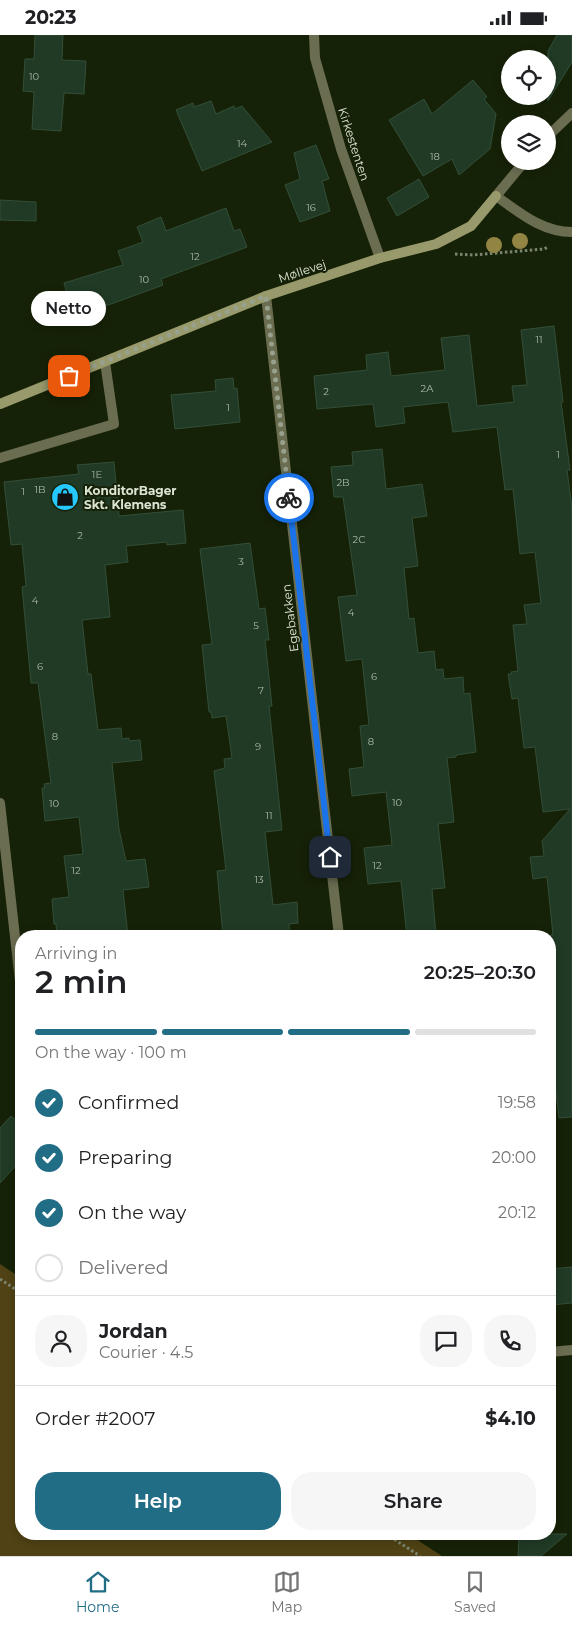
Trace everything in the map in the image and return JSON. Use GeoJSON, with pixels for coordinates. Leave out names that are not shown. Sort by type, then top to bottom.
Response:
{"type":"FeatureCollection","features":[{"type":"Feature","properties":{"kind":"street","name":"Kirkestenten"},"geometry":{"type":"LineString","coordinates":[[314,35],[315,58],[341,149],[380,258]]}},
{"type":"Feature","properties":{"kind":"street"},"geometry":{"type":"LineString","coordinates":[[556,128],[572,113]]}},
{"type":"Feature","properties":{"kind":"street"},"geometry":{"type":"LineString","coordinates":[[518,170],[496,196],[530,221],[551,229],[572,232]]}},
{"type":"Feature","properties":{"kind":"street","name":"Møllevej"},"geometry":{"type":"LineString","coordinates":[[0,404],[266,296],[380,258],[436,245],[471,226],[496,196]]}},
{"type":"Feature","properties":{"kind":"street","name":"Egebakken"},"geometry":{"type":"LineString","coordinates":[[266,296],[339,930]]}},
{"type":"Feature","properties":{"kind":"street"},"geometry":{"type":"LineString","coordinates":[[0,458],[114,424],[105,362]]}},
{"type":"Feature","properties":{"kind":"street"},"geometry":{"type":"LineString","coordinates":[[0,803],[15,937]]}},
{"type":"Feature","properties":{"kind":"street"},"geometry":{"type":"LineString","coordinates":[[556,1351],[572,1349]]}},
{"type":"Feature","properties":{"kind":"path"},"geometry":{"type":"LineString","coordinates":[[447,253],[473,255],[544,249],[551,245]]}},
{"type":"Feature","properties":{"kind":"path"},"geometry":{"type":"LineString","coordinates":[[0,1279],[15,1289]]}},
{"type":"Feature","properties":{"kind":"path"},"geometry":{"type":"LineString","coordinates":[[395,1540],[420,1556]]}},
{"type":"Feature","properties":{"kind":"shaded area"},"geometry":{"type":"Polygon","coordinates":[[[0,1264],[15,1274],[15,1540],[417,1540],[442,1556],[0,1556],[0,1264]]]}},
{"type":"Feature","properties":{"kind":"building"},"geometry":{"type":"Polygon","coordinates":[[[35,35],[63,35],[62,60],[86,61],[84,94],[64,93],[61,131],[32,129],[34,92],[23,91],[25,59],[34,59],[35,35]]]}},
{"type":"Feature","properties":{"kind":"building"},"geometry":{"type":"Polygon","coordinates":[[[557,35],[572,35],[572,62],[556,88],[556,50],[549,50],[557,35]]]}},
{"type":"Feature","properties":{"kind":"building"},"geometry":{"type":"Polygon","coordinates":[[[473,80],[487,97],[484,99],[496,114],[490,149],[459,175],[452,159],[423,176],[389,120],[424,99],[432,114],[473,80]]]}},
{"type":"Feature","properties":{"kind":"building"},"geometry":{"type":"Polygon","coordinates":[[[211,101],[216,114],[234,106],[235,109],[242,106],[272,142],[202,171],[176,110],[193,103],[194,107],[211,101]]]}},
{"type":"Feature","properties":{"kind":"building"},"geometry":{"type":"Polygon","coordinates":[[[316,145],[329,179],[322,181],[330,211],[300,222],[285,185],[300,179],[294,153],[316,145]]]}},
{"type":"Feature","properties":{"kind":"building"},"geometry":{"type":"Polygon","coordinates":[[[419,179],[429,197],[397,216],[387,198],[419,179]]]}},
{"type":"Feature","properties":{"kind":"building"},"geometry":{"type":"Polygon","coordinates":[[[0,200],[36,202],[36,221],[0,220],[0,200]]]}},
{"type":"Feature","properties":{"kind":"building"},"geometry":{"type":"Polygon","coordinates":[[[226,208],[234,231],[240,229],[247,247],[161,279],[163,285],[111,304],[73,315],[64,283],[123,265],[118,251],[143,242],[137,227],[161,217],[166,231],[226,208]]]}},
{"type":"Feature","properties":{"kind":"building"},"geometry":{"type":"Polygon","coordinates":[[[554,326],[570,470],[567,470],[572,508],[572,1117],[559,1118],[556,1091],[556,930],[552,930],[547,877],[533,879],[530,857],[544,856],[542,841],[570,809],[543,812],[535,747],[524,748],[518,698],[512,699],[508,674],[518,671],[513,625],[527,624],[524,605],[541,603],[535,552],[520,554],[513,489],[505,490],[497,427],[453,432],[448,402],[403,407],[405,423],[376,427],[373,404],[317,409],[314,376],[367,370],[366,355],[388,352],[391,376],[445,370],[441,338],[469,335],[477,406],[514,402],[512,386],[527,385],[521,330],[554,326]]]}},
{"type":"Feature","properties":{"kind":"building"},"geometry":{"type":"Polygon","coordinates":[[[233,378],[234,389],[237,388],[240,422],[175,429],[171,395],[216,391],[215,380],[233,378]]]}},
{"type":"Feature","properties":{"kind":"building"},"geometry":{"type":"Polygon","coordinates":[[[382,449],[386,489],[422,484],[427,516],[412,518],[418,566],[404,568],[409,619],[414,618],[418,653],[434,651],[436,670],[443,669],[444,679],[463,677],[464,694],[470,693],[476,752],[447,758],[454,822],[438,824],[445,888],[432,889],[435,930],[406,930],[401,881],[368,884],[364,848],[392,845],[386,792],[352,796],[349,769],[364,767],[360,726],[369,725],[362,659],[346,661],[338,597],[357,595],[343,497],[334,497],[331,467],[353,465],[352,452],[382,449]]]}},
{"type":"Feature","properties":{"kind":"building"},"geometry":{"type":"Polygon","coordinates":[[[114,462],[119,516],[183,510],[186,543],[167,545],[167,542],[126,546],[128,562],[105,565],[110,617],[82,620],[88,674],[91,674],[98,730],[121,728],[122,739],[129,738],[129,741],[140,740],[142,760],[112,763],[119,829],[126,861],[145,859],[149,887],[123,890],[127,930],[56,930],[56,924],[54,924],[52,899],[69,897],[64,856],[83,854],[79,817],[45,821],[42,788],[45,788],[44,784],[51,783],[38,683],[31,683],[22,587],[26,586],[22,544],[11,545],[4,482],[79,474],[77,465],[114,462]]]}},
{"type":"Feature","properties":{"kind":"building"},"geometry":{"type":"Polygon","coordinates":[[[250,543],[259,609],[265,608],[269,640],[265,640],[272,706],[269,706],[282,830],[265,832],[273,905],[297,902],[298,923],[289,924],[290,930],[222,930],[217,871],[226,870],[214,771],[225,768],[224,759],[232,758],[226,716],[212,718],[211,712],[209,712],[202,645],[212,644],[200,549],[250,543]]]}},
{"type":"Feature","properties":{"kind":"building"},"geometry":{"type":"Polygon","coordinates":[[[11,1116],[15,1120],[15,1167],[0,1183],[0,1128],[11,1116]]]}},
{"type":"Feature","properties":{"kind":"building"},"geometry":{"type":"Polygon","coordinates":[[[572,1267],[572,1303],[556,1304],[556,1268],[572,1267]]]}},
{"type":"Feature","properties":{"kind":"building"},"geometry":{"type":"Polygon","coordinates":[[[556,1534],[567,1534],[541,1556],[518,1556],[519,1540],[556,1540],[556,1534]]]}},
{"type":"Feature","properties":{"kind":"way so far"},"geometry":{"type":"LineString","coordinates":[[69,376],[266,296],[289,498]]}},
{"type":"Feature","properties":{"kind":"place","name":"Netto"},"geometry":{"type":"Point","coordinates":[69,376]}},
{"type":"Feature","properties":{"kind":"place","name":"KonditorBager Skt. Klemens"},"geometry":{"type":"Point","coordinates":[65,497]}},
{"type":"Feature","properties":{"kind":"route"},"geometry":{"type":"LineString","coordinates":[[289,498],[330,857]]}}]}
